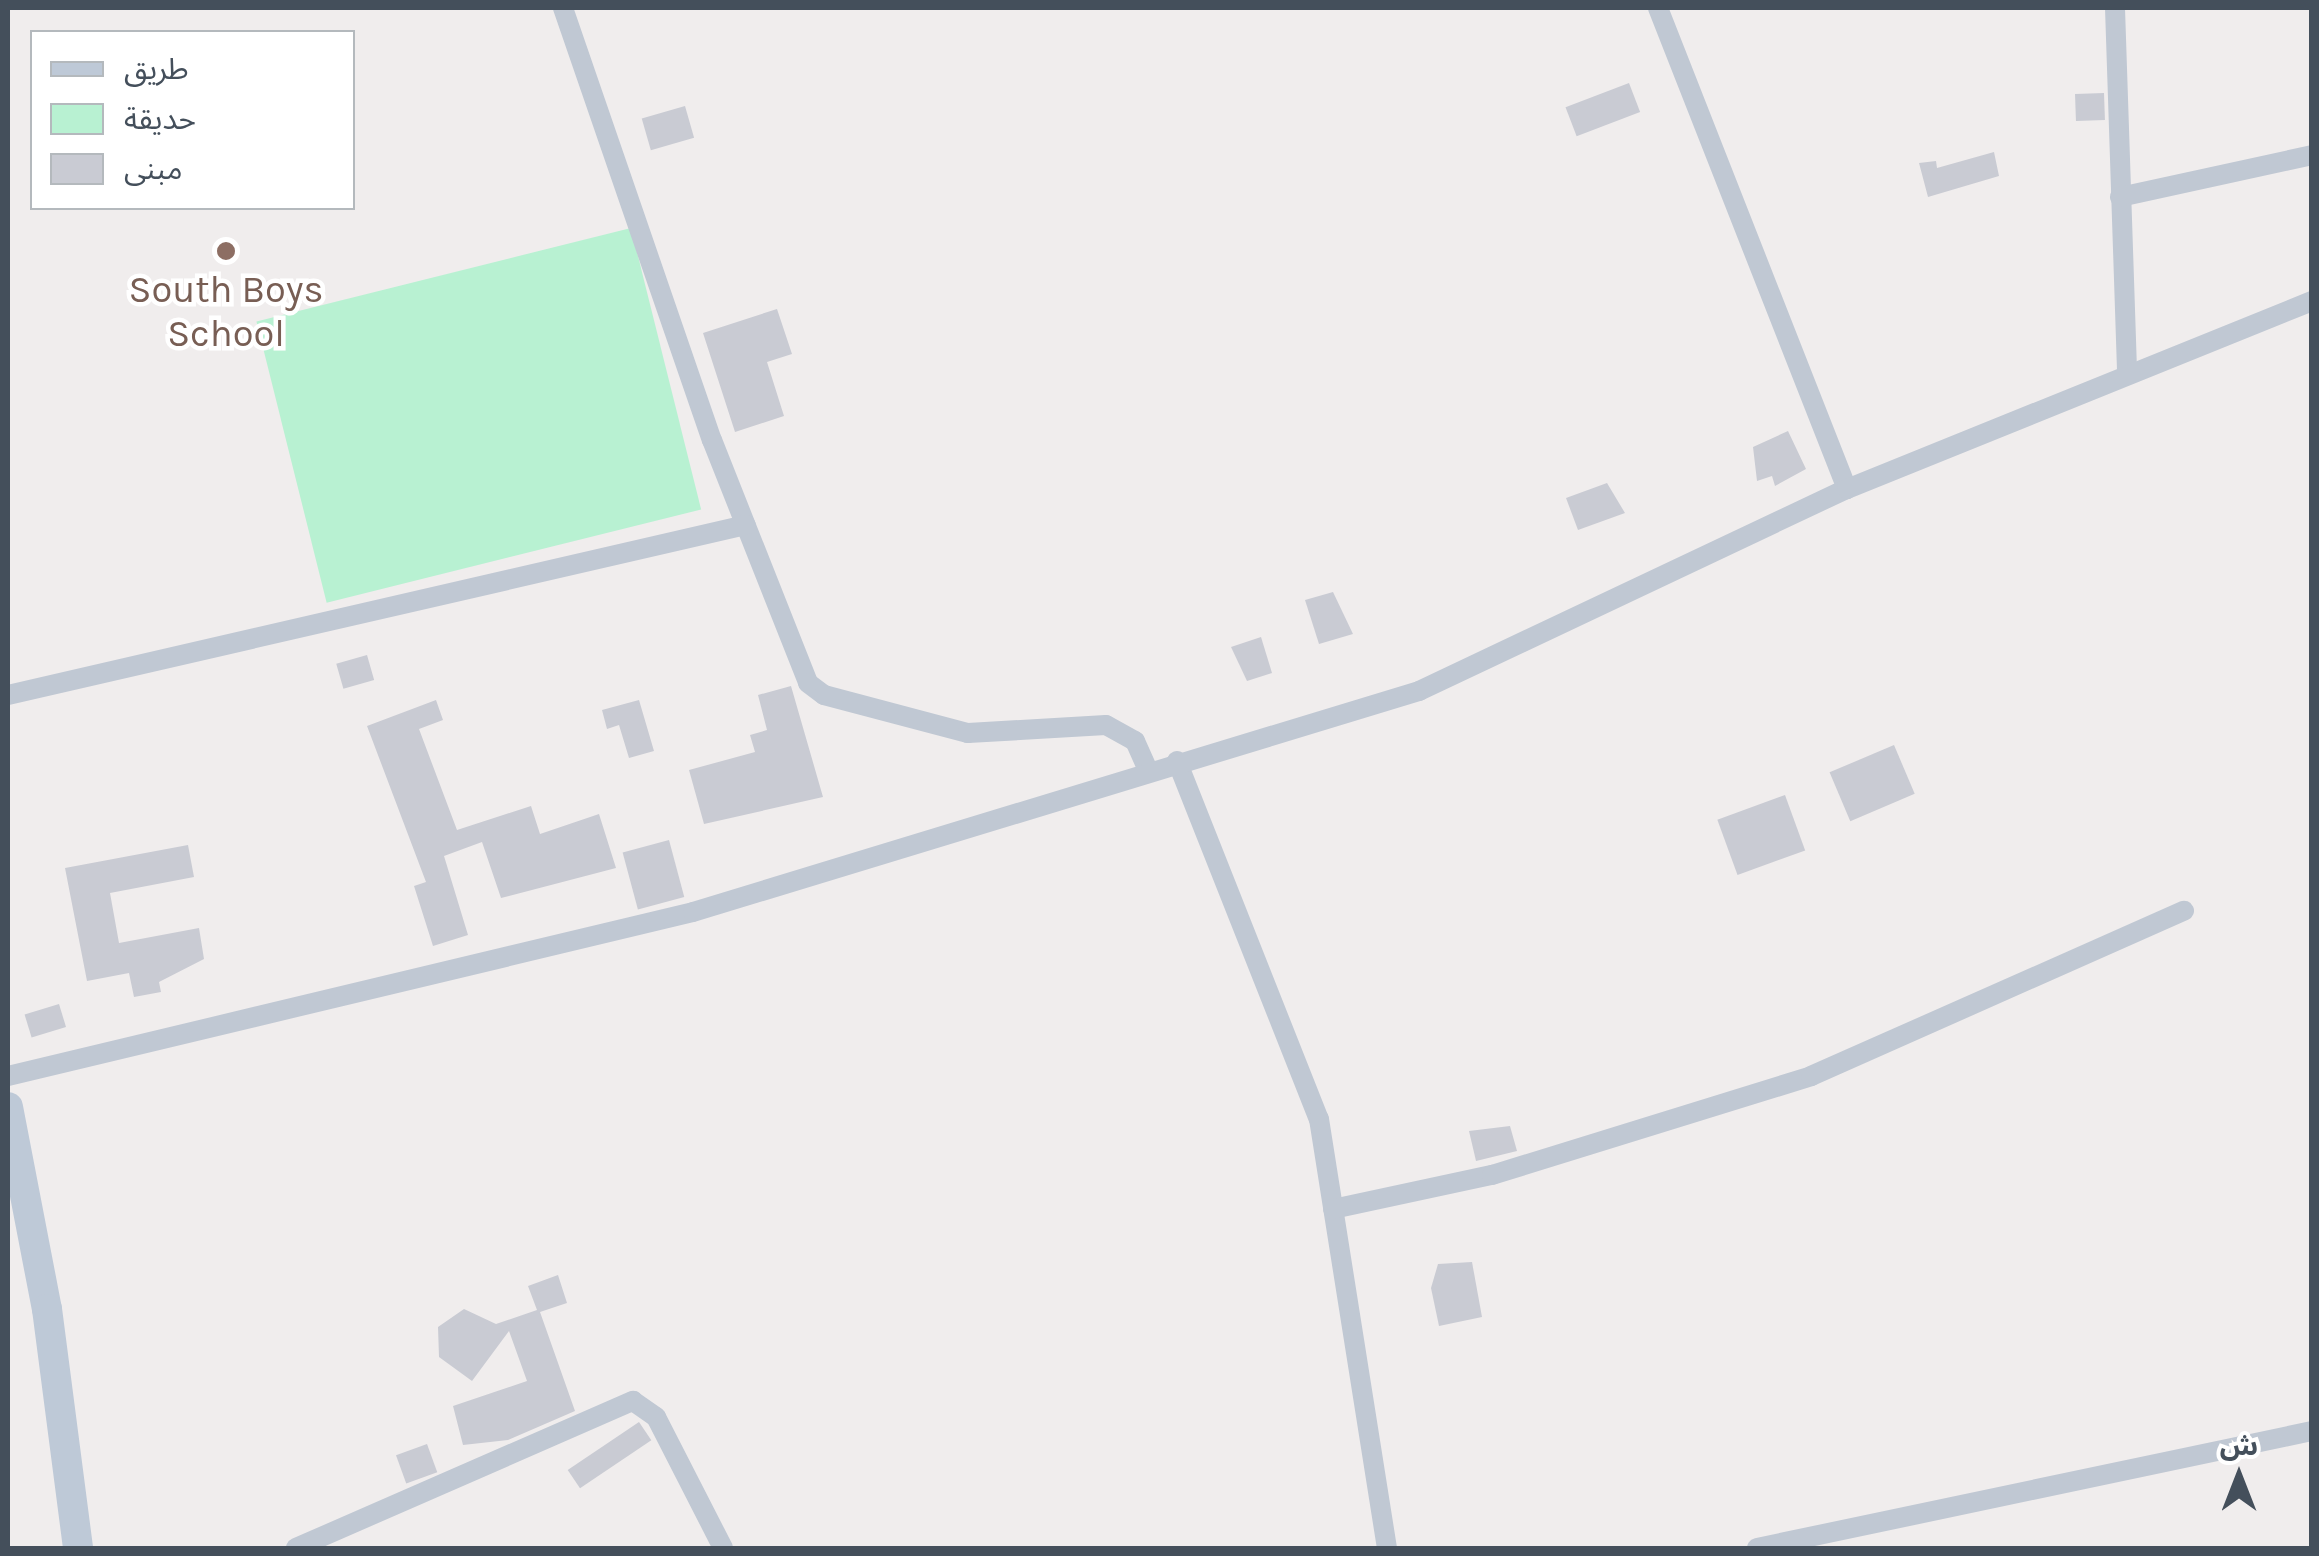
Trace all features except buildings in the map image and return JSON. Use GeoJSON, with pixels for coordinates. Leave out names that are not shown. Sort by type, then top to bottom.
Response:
{"type":"FeatureCollection","features":[{"type":"Feature","properties":{"kind":"street"},"geometry":{"type":"LineString","coordinates":[[563,8],[798,663],[824,696],[968,733],[1106,725],[1135,741],[1148,770]]}},
{"type":"Feature","properties":{"kind":"street"},"geometry":{"type":"LineString","coordinates":[[1658,8],[1847,489]]}},
{"type":"Feature","properties":{"kind":"street"},"geometry":{"type":"LineString","coordinates":[[2115,8],[2127,371]]}},
{"type":"Feature","properties":{"kind":"street"},"geometry":{"type":"LineString","coordinates":[[2120,197],[2312,155]]}},
{"type":"Feature","properties":{"kind":"street"},"geometry":{"type":"LineString","coordinates":[[8,1076],[692,912],[1177,760],[1418,691],[1847,489],[2127,371],[2312,301]]}},
{"type":"Feature","properties":{"kind":"street"},"geometry":{"type":"LineString","coordinates":[[8,695],[746,524]]}},
{"type":"Feature","properties":{"kind":"street"},"geometry":{"type":"LineString","coordinates":[[1177,760],[1310,1087],[1387,1548]]}},
{"type":"Feature","properties":{"kind":"street"},"geometry":{"type":"LineString","coordinates":[[1332,1209],[1492,1175],[1811,1076],[2184,910]]}},
{"type":"Feature","properties":{"kind":"street"},"geometry":{"type":"LineString","coordinates":[[8,1107],[47,1309],[78,1548]]}},
{"type":"Feature","properties":{"kind":"street"},"geometry":{"type":"LineString","coordinates":[[296,1548],[633,1401],[656,1417],[723,1548]]}},
{"type":"Feature","properties":{"kind":"street"},"geometry":{"type":"LineString","coordinates":[[1757,1548],[2312,1430]]}},
{"type":"Feature","properties":{"kind":"green space"},"geometry":{"type":"Polygon","coordinates":[[[631,228],[701,509],[327,603],[256,321],[631,228]]]}},
{"type":"Feature","properties":{"kind":"place","name":"South Boys School"},"geometry":{"type":"Point","coordinates":[226,251]}}]}
